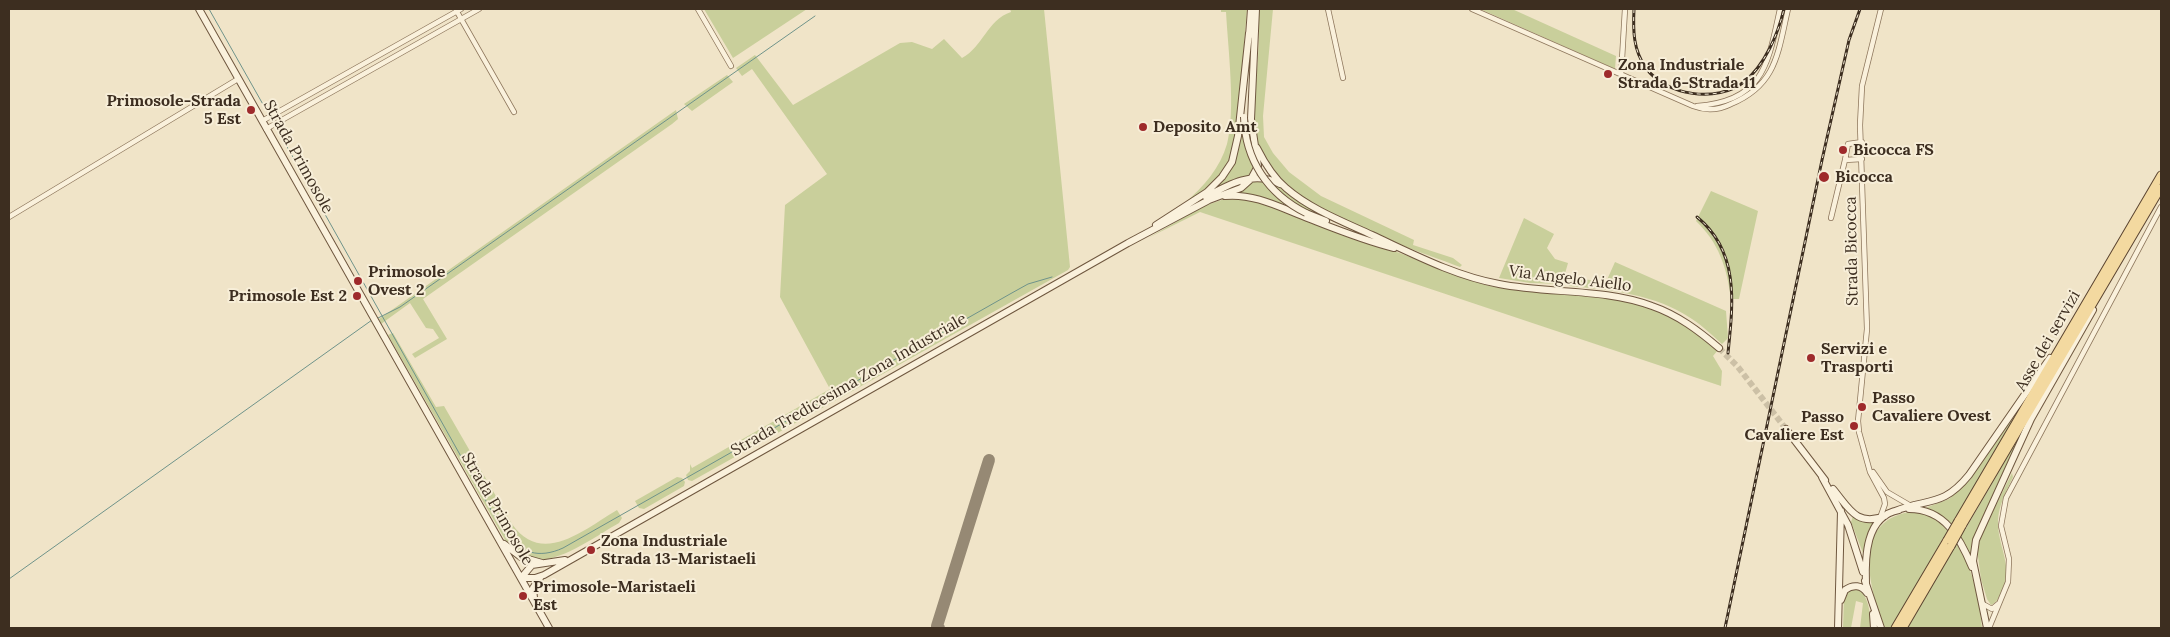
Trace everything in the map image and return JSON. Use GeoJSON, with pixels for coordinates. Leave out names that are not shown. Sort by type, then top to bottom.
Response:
{"type":"FeatureCollection","features":[{"type":"Feature","properties":{"kind":"main road","name":"Strada Primosole"},"geometry":{"type":"LineString","coordinates":[[199,9],[549,628]]}},
{"type":"Feature","properties":{"kind":"main road"},"geometry":{"type":"LineString","coordinates":[[1250,9],[1244,117],[1249,148],[1264,178],[1280,197],[1306,213],[1392,248]]}},
{"type":"Feature","properties":{"kind":"main road"},"geometry":{"type":"LineString","coordinates":[[1144,234],[1218,197],[1241,188],[1251,179],[1258,166],[1251,119],[1256,9]]}},
{"type":"Feature","properties":{"kind":"main road"},"geometry":{"type":"LineString","coordinates":[[1144,234],[1207,192],[1222,177],[1232,162],[1238,136],[1249,33]]}},
{"type":"Feature","properties":{"kind":"main road"},"geometry":{"type":"LineString","coordinates":[[1253,140],[1267,165],[1286,188]]}},
{"type":"Feature","properties":{"kind":"main road","name":"Asse dei servizi"},"geometry":{"type":"LineString","coordinates":[[1960,524],[2161,175]]}},
{"type":"Feature","properties":{"kind":"main road"},"geometry":{"type":"LineString","coordinates":[[1164,219],[1231,183],[1251,179],[1273,181],[1324,212],[1409,253]]}},
{"type":"Feature","properties":{"kind":"main road","name":"Asse dei servizi"},"geometry":{"type":"LineString","coordinates":[[1960,524],[2161,188]]}},
{"type":"Feature","properties":{"kind":"main road"},"geometry":{"type":"LineString","coordinates":[[1218,197],[1238,196],[1260,200],[1348,234],[1409,253]]}},
{"type":"Feature","properties":{"kind":"main road","name":"Strada Tredicesima Zona Industriale"},"geometry":{"type":"LineString","coordinates":[[544,575],[567,560],[1144,234]]}},
{"type":"Feature","properties":{"kind":"main road","name":"Via Angelo Aiello"},"geometry":{"type":"LineString","coordinates":[[1409,253],[1464,274],[1499,284],[1606,295],[1643,302],[1680,319],[1719,348]]}},
{"type":"Feature","properties":{"kind":"main road"},"geometry":{"type":"LineString","coordinates":[[1976,580],[1974,554],[1979,531],[2031,419],[2085,327],[2105,284]]}},
{"type":"Feature","properties":{"kind":"main road"},"geometry":{"type":"LineString","coordinates":[[1786,429],[1822,477],[1856,515],[1866,520],[1879,518],[1911,506],[1932,503],[1944,498],[1964,482],[2074,325]]}},
{"type":"Feature","properties":{"kind":"main road"},"geometry":{"type":"LineString","coordinates":[[1822,477],[1842,510],[1855,545],[1872,606],[1881,628]]}},
{"type":"Feature","properties":{"kind":"main road"},"geometry":{"type":"LineString","coordinates":[[1838,628],[1842,510]]}},
{"type":"Feature","properties":{"kind":"main road"},"geometry":{"type":"LineString","coordinates":[[1895,511],[1922,510],[1943,520],[1955,532],[1976,580],[1988,628]]}},
{"type":"Feature","properties":{"kind":"main road"},"geometry":{"type":"LineString","coordinates":[[1866,584],[1866,546],[1875,528],[1886,516]]}},
{"type":"Feature","properties":{"kind":"main road"},"geometry":{"type":"LineString","coordinates":[[1903,628],[1960,524]]}},
{"type":"Feature","properties":{"kind":"main road"},"geometry":{"type":"LineString","coordinates":[[491,525],[514,553],[527,560],[542,563]]}},
{"type":"Feature","properties":{"kind":"main road"},"geometry":{"type":"LineString","coordinates":[[1895,628],[1949,543]]}},
{"type":"Feature","properties":{"kind":"main road"},"geometry":{"type":"LineString","coordinates":[[521,578],[528,568],[542,563],[567,560]]}},
{"type":"Feature","properties":{"kind":"main road"},"geometry":{"type":"LineString","coordinates":[[521,578],[535,578],[544,575]]}},
{"type":"Feature","properties":{"kind":"main road"},"geometry":{"type":"LineString","coordinates":[[535,604],[533,588],[544,575]]}},
{"type":"Feature","properties":{"kind":"main road"},"geometry":{"type":"LineString","coordinates":[[1839,609],[1843,593],[1848,588],[1860,587],[1869,596]]}},
{"type":"Feature","properties":{"kind":"main road"},"geometry":{"type":"LineString","coordinates":[[1872,606],[1874,628]]}},
{"type":"Feature","properties":{"kind":"street"},"geometry":{"type":"LineString","coordinates":[[266,129],[479,9]]}},
{"type":"Feature","properties":{"kind":"street"},"geometry":{"type":"LineString","coordinates":[[698,9],[730,66]]}},
{"type":"Feature","properties":{"kind":"street"},"geometry":{"type":"LineString","coordinates":[[1328,9],[1343,78]]}},
{"type":"Feature","properties":{"kind":"street"},"geometry":{"type":"LineString","coordinates":[[1472,9],[1621,76],[1704,109],[1720,108],[1744,98],[1758,89],[1772,70],[1788,9]]}},
{"type":"Feature","properties":{"kind":"street"},"geometry":{"type":"LineString","coordinates":[[1621,76],[1625,9]]}},
{"type":"Feature","properties":{"kind":"street"},"geometry":{"type":"LineString","coordinates":[[1693,106],[1723,102],[1741,94],[1752,85],[1767,65],[1780,9]]}},
{"type":"Feature","properties":{"kind":"street","name":"Strada Bicocca"},"geometry":{"type":"LineString","coordinates":[[1868,464],[1859,432],[1858,421],[1867,328],[1862,159],[1862,86],[1881,9]]}},
{"type":"Feature","properties":{"kind":"street"},"geometry":{"type":"LineString","coordinates":[[262,121],[458,10],[461,19],[514,112]]}},
{"type":"Feature","properties":{"kind":"street"},"geometry":{"type":"LineString","coordinates":[[1775,31],[1782,32]]}},
{"type":"Feature","properties":{"kind":"street"},"geometry":{"type":"LineString","coordinates":[[370,60],[375,67]]}},
{"type":"Feature","properties":{"kind":"street"},"geometry":{"type":"LineString","coordinates":[[9,217],[238,78]]}},
{"type":"Feature","properties":{"kind":"street"},"geometry":{"type":"LineString","coordinates":[[276,113],[280,121]]}},
{"type":"Feature","properties":{"kind":"street"},"geometry":{"type":"LineString","coordinates":[[1831,218],[1848,144],[1862,142]]}},
{"type":"Feature","properties":{"kind":"street"},"geometry":{"type":"LineString","coordinates":[[1845,160],[1862,159]]}},
{"type":"Feature","properties":{"kind":"street"},"geometry":{"type":"LineString","coordinates":[[1988,628],[2005,594],[2010,570],[2001,526],[2006,498],[2161,207]]}},
{"type":"Feature","properties":{"kind":"street"},"geometry":{"type":"LineString","coordinates":[[1868,464],[1887,492],[1922,510]]}},
{"type":"Feature","properties":{"kind":"street"},"geometry":{"type":"LineString","coordinates":[[1868,464],[1885,504],[1875,528]]}},
{"type":"Feature","properties":{"kind":"street"},"geometry":{"type":"LineString","coordinates":[[1983,604],[1989,609],[1994,608],[2005,594]]}},
{"type":"Feature","properties":{"kind":"green space"},"geometry":{"type":"Polygon","coordinates":[[[704,9],[807,9],[733,58],[704,9]]]}},
{"type":"Feature","properties":{"kind":"green space"},"geometry":{"type":"Polygon","coordinates":[[[1010,9],[1044,9],[1070,267],[1068,270],[692,481],[688,480],[686,475],[690,471],[690,464],[692,468],[830,389],[780,297],[785,205],[827,174],[752,69],[742,76],[736,68],[755,55],[793,105],[900,43],[912,42],[932,49],[944,39],[962,58],[975,47],[996,21],[1011,12],[1010,9]]]}},
{"type":"Feature","properties":{"kind":"green space"},"geometry":{"type":"Polygon","coordinates":[[[1221,9],[1247,9],[1236,142],[1223,170],[1203,191],[1185,203],[1199,190],[1216,169],[1224,153],[1230,130],[1230,61],[1226,12],[1221,12],[1221,9]]]}},
{"type":"Feature","properties":{"kind":"green space"},"geometry":{"type":"Polygon","coordinates":[[[1259,9],[1273,9],[1263,116],[1264,137],[1273,153],[1289,172],[1321,196],[1414,240],[1413,245],[1453,258],[1462,265],[1460,267],[1408,248],[1345,221],[1316,205],[1290,187],[1270,168],[1258,146],[1254,125],[1259,46],[1259,9]]]}},
{"type":"Feature","properties":{"kind":"green space"},"geometry":{"type":"Polygon","coordinates":[[[1480,9],[1512,9],[1616,56],[1615,69],[1480,9]]]}},
{"type":"Feature","properties":{"kind":"green space"},"geometry":{"type":"Polygon","coordinates":[[[727,75],[733,82],[692,111],[684,104],[727,75]]]}},
{"type":"Feature","properties":{"kind":"green space"},"geometry":{"type":"Polygon","coordinates":[[[676,110],[678,119],[672,124],[423,299],[447,339],[415,358],[412,354],[439,338],[433,329],[426,328],[410,303],[381,324],[379,319],[676,110]]]}},
{"type":"Feature","properties":{"kind":"green space"},"geometry":{"type":"Polygon","coordinates":[[[1242,122],[1245,145],[1255,170],[1250,178],[1209,193],[1225,177],[1242,122]]]}},
{"type":"Feature","properties":{"kind":"green space"},"geometry":{"type":"Polygon","coordinates":[[[1252,180],[1276,183],[1347,227],[1308,211],[1304,215],[1232,193],[1252,180]]]}},
{"type":"Feature","properties":{"kind":"green space"},"geometry":{"type":"Polygon","coordinates":[[[1711,191],[1758,211],[1739,299],[1731,299],[1721,257],[1711,238],[1696,221],[1711,191]]]}},
{"type":"Feature","properties":{"kind":"green space"},"geometry":{"type":"Polygon","coordinates":[[[1230,197],[1259,201],[1486,285],[1618,300],[1660,312],[1683,324],[1718,350],[1713,356],[1722,371],[1721,386],[1200,212],[1148,238],[1204,206],[1230,197]]]}},
{"type":"Feature","properties":{"kind":"green space"},"geometry":{"type":"Polygon","coordinates":[[[1524,218],[1554,234],[1547,248],[1555,259],[1568,263],[1562,284],[1530,283],[1499,278],[1524,218]]]}},
{"type":"Feature","properties":{"kind":"green space"},"geometry":{"type":"Polygon","coordinates":[[[1615,262],[1726,311],[1728,338],[1722,344],[1692,319],[1663,304],[1648,299],[1601,289],[1569,286],[1566,277],[1606,282],[1615,262]]]}},
{"type":"Feature","properties":{"kind":"green space"},"geometry":{"type":"Polygon","coordinates":[[[393,333],[436,407],[444,406],[512,524],[524,537],[537,543],[564,540],[578,534],[617,510],[622,518],[619,523],[575,549],[550,558],[538,560],[528,558],[508,545],[388,335],[393,333]]]}},
{"type":"Feature","properties":{"kind":"green space"},"geometry":{"type":"Polygon","coordinates":[[[2019,409],[1956,517],[1965,530],[2022,432],[1973,541],[1971,558],[1964,542],[1954,527],[1934,511],[1925,508],[1949,499],[1967,483],[2019,409]]]}},
{"type":"Feature","properties":{"kind":"green space"},"geometry":{"type":"Polygon","coordinates":[[[2012,473],[2013,477],[2002,500],[1998,519],[2007,577],[2001,594],[1996,602],[1991,605],[1987,599],[1981,579],[1977,549],[1984,529],[2012,473]]]}},
{"type":"Feature","properties":{"kind":"green space"},"geometry":{"type":"Polygon","coordinates":[[[677,477],[682,478],[685,482],[684,486],[644,509],[639,508],[635,501],[677,477]]]}},
{"type":"Feature","properties":{"kind":"green space"},"geometry":{"type":"Polygon","coordinates":[[[1910,512],[1927,515],[1942,524],[1954,538],[1971,572],[1980,610],[1982,628],[1907,628],[1953,550],[1944,537],[1891,628],[1884,628],[1870,577],[1869,560],[1872,543],[1878,529],[1891,518],[1910,512]]]}},
{"type":"Feature","properties":{"kind":"green space"},"geometry":{"type":"Polygon","coordinates":[[[1853,516],[1867,523],[1875,523],[1866,540],[1863,553],[1851,522],[1853,516]]]}},
{"type":"Feature","properties":{"kind":"green space"},"geometry":{"type":"Polygon","coordinates":[[[1857,588],[1867,601],[1871,628],[1860,628],[1863,603],[1856,601],[1851,628],[1843,628],[1844,598],[1850,589],[1857,588]]]}},
{"type":"Feature","properties":{"kind":"waterway"},"geometry":{"type":"LineString","coordinates":[[209,9],[269,115]]}},
{"type":"Feature","properties":{"kind":"waterway"},"geometry":{"type":"LineString","coordinates":[[378,318],[400,307],[815,16]]}},
{"type":"Feature","properties":{"kind":"waterway"},"geometry":{"type":"LineString","coordinates":[[276,127],[504,533],[510,540],[530,552],[546,553],[563,548],[1028,284],[1052,277]]}},
{"type":"Feature","properties":{"kind":"waterway"},"geometry":{"type":"LineString","coordinates":[[9,579],[372,320]]}},
{"type":"Feature","properties":{"kind":"taxiway"},"geometry":{"type":"LineString","coordinates":[[939,628],[937,626],[989,460]]}},
{"type":"Feature","properties":{"kind":"tunnel"},"geometry":{"type":"LineString","coordinates":[[1719,348],[1738,367],[1786,429]]}},
{"type":"Feature","properties":{"kind":"railway"},"geometry":{"type":"LineString","coordinates":[[1634,9],[1636,47],[1646,68],[1655,78],[1666,85],[1692,93],[1706,94],[1720,93],[1733,89],[1752,75],[1770,48],[1784,9]]}},
{"type":"Feature","properties":{"kind":"railway"},"geometry":{"type":"LineString","coordinates":[[1725,628],[1822,160],[1849,40],[1860,9]]}},
{"type":"Feature","properties":{"kind":"railway"},"geometry":{"type":"LineString","coordinates":[[1697,217],[1711,231],[1721,246],[1727,262],[1732,298],[1728,353]]}},
{"type":"Feature","properties":{"kind":"place","name":"Zona Industriale Strada 6-Strada 11"},"geometry":{"type":"Point","coordinates":[1608,74]}},
{"type":"Feature","properties":{"kind":"place","name":"Primosole-Strada 5 Est"},"geometry":{"type":"Point","coordinates":[251,110]}},
{"type":"Feature","properties":{"kind":"place","name":"Deposito Amt"},"geometry":{"type":"Point","coordinates":[1143,127]}},
{"type":"Feature","properties":{"kind":"place","name":"Bicocca FS"},"geometry":{"type":"Point","coordinates":[1843,150]}},
{"type":"Feature","properties":{"kind":"place","name":"Bicocca"},"geometry":{"type":"Point","coordinates":[1824,177]}},
{"type":"Feature","properties":{"kind":"place","name":"Primosole Ovest 2"},"geometry":{"type":"Point","coordinates":[358,281]}},
{"type":"Feature","properties":{"kind":"place","name":"Primosole Est 2"},"geometry":{"type":"Point","coordinates":[357,296]}},
{"type":"Feature","properties":{"kind":"place","name":"Servizi e Trasporti"},"geometry":{"type":"Point","coordinates":[1811,358]}},
{"type":"Feature","properties":{"kind":"place","name":"Passo Cavaliere Ovest"},"geometry":{"type":"Point","coordinates":[1862,407]}},
{"type":"Feature","properties":{"kind":"place","name":"Passo Cavaliere Est"},"geometry":{"type":"Point","coordinates":[1854,426]}},
{"type":"Feature","properties":{"kind":"place","name":"Zona Industriale Strada 13-Maristaeli"},"geometry":{"type":"Point","coordinates":[591,550]}},
{"type":"Feature","properties":{"kind":"place","name":"Primosole-Maristaeli Est"},"geometry":{"type":"Point","coordinates":[523,596]}}]}
